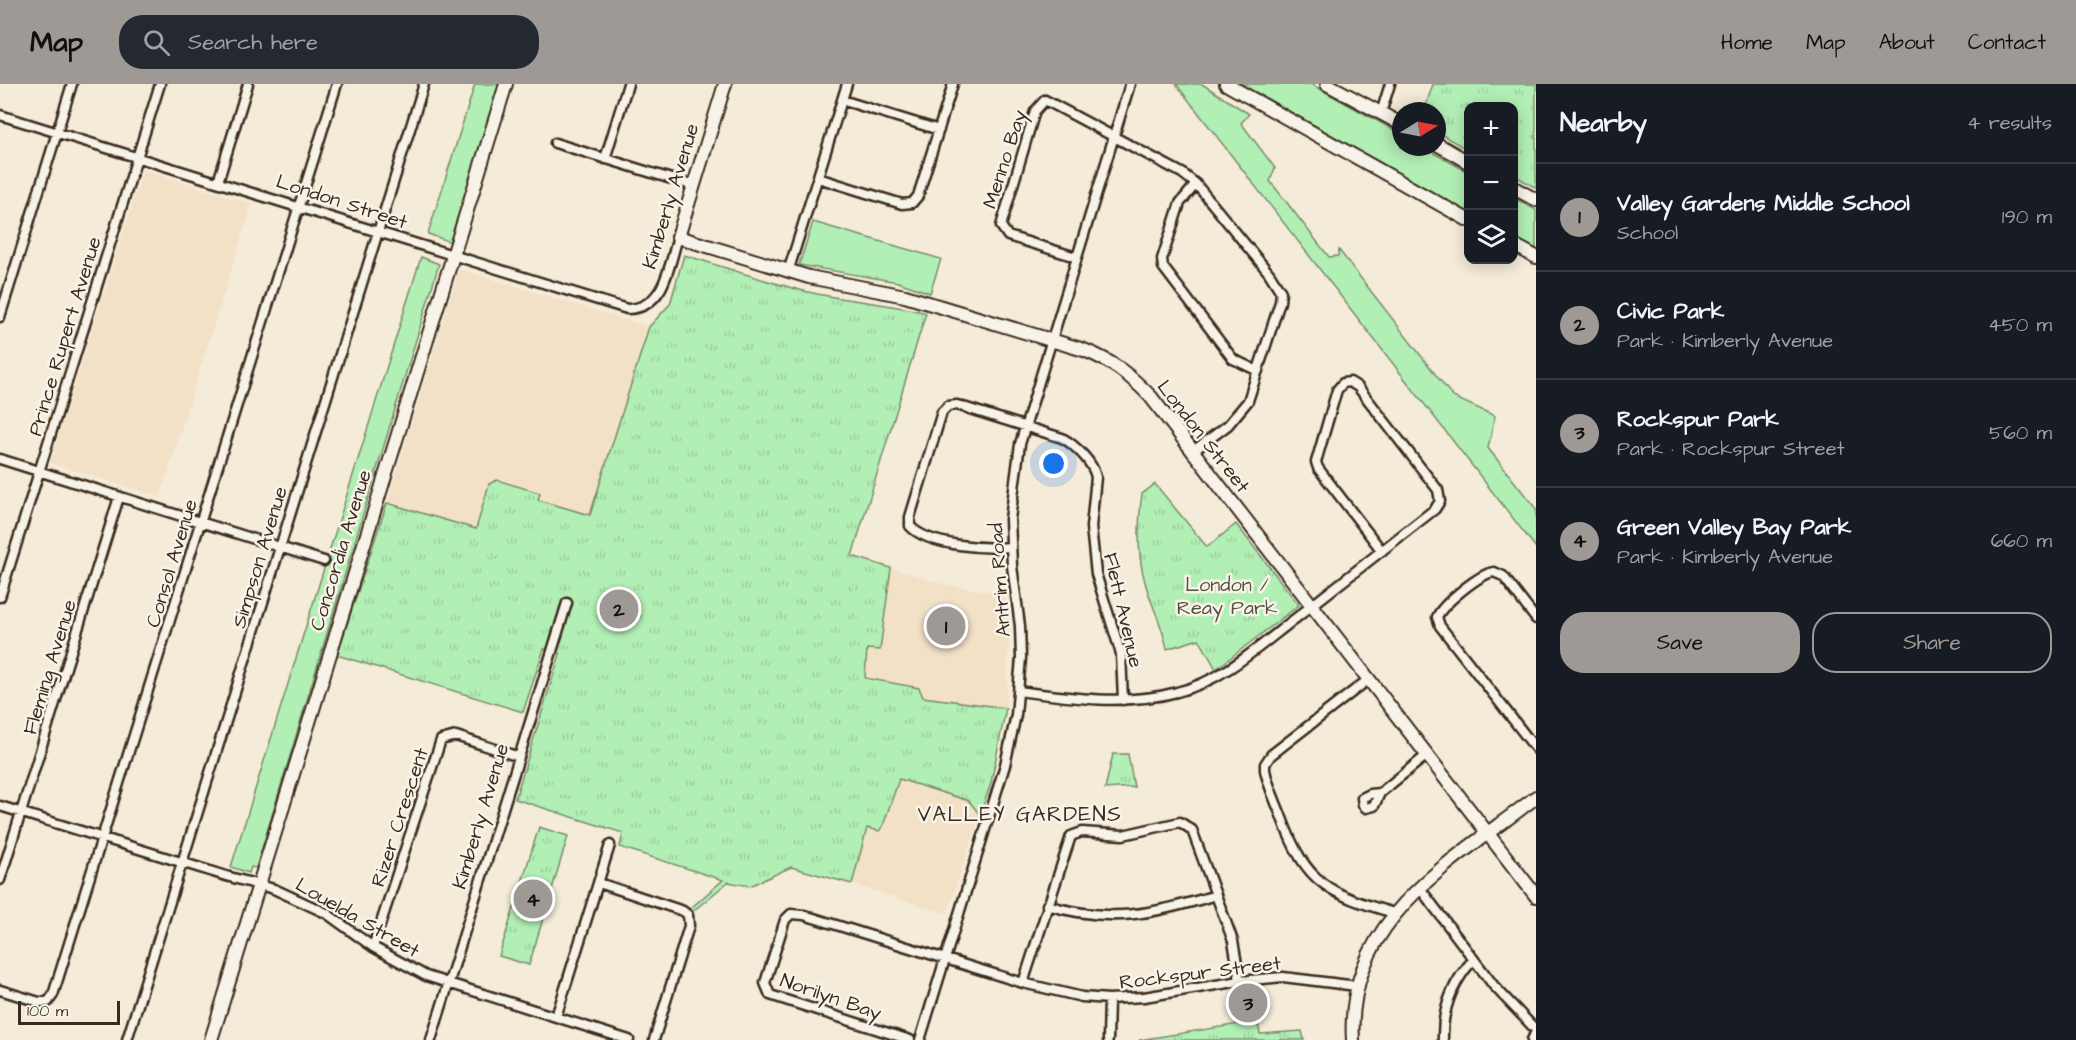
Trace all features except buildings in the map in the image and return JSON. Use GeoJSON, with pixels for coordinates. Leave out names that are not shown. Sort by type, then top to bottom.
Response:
{"type":"FeatureCollection","features":[{"type":"Feature","properties":{"kind":"street"},"geometry":{"type":"LineString","coordinates":[[0,317],[72,84]]}},
{"type":"Feature","properties":{"kind":"street","name":"Prince Rupert Avenue"},"geometry":{"type":"LineString","coordinates":[[0,597],[160,84]]}},
{"type":"Feature","properties":{"kind":"street"},"geometry":{"type":"LineString","coordinates":[[218,182],[248,84]]}},
{"type":"Feature","properties":{"kind":"street","name":"Consol Avenue"},"geometry":{"type":"LineString","coordinates":[[0,990],[39,1002],[48,1002],[53,995],[337,84]]}},
{"type":"Feature","properties":{"kind":"street","name":"Simpson Avenue"},"geometry":{"type":"LineString","coordinates":[[127,1040],[424,84]]}},
{"type":"Feature","properties":{"kind":"street","name":"Concordia Avenue"},"geometry":{"type":"LineString","coordinates":[[205,1040],[212,1034],[506,84]]}},
{"type":"Feature","properties":{"kind":"street"},"geometry":{"type":"LineString","coordinates":[[605,159],[628,84]]}},
{"type":"Feature","properties":{"kind":"street","name":"Kimberly Avenue"},"geometry":{"type":"LineString","coordinates":[[663,284],[725,84]]}},
{"type":"Feature","properties":{"kind":"street"},"geometry":{"type":"LineString","coordinates":[[788,272],[847,84]]}},
{"type":"Feature","properties":{"kind":"street"},"geometry":{"type":"LineString","coordinates":[[818,178],[902,204],[912,203],[918,196],[953,84]]}},
{"type":"Feature","properties":{"kind":"street","name":"Antrim Road"},"geometry":{"type":"LineString","coordinates":[[920,1040],[1005,765],[1019,690],[1020,626],[1011,547],[1013,484],[1024,426],[1130,84]]}},
{"type":"Feature","properties":{"kind":"street"},"geometry":{"type":"LineString","coordinates":[[1226,84],[1464,218]]}},
{"type":"Feature","properties":{"kind":"street"},"geometry":{"type":"LineString","coordinates":[[1327,84],[1392,119]]}},
{"type":"Feature","properties":{"kind":"street"},"geometry":{"type":"LineString","coordinates":[[1381,113],[1390,84]]}},
{"type":"Feature","properties":{"kind":"street"},"geometry":{"type":"LineString","coordinates":[[842,100],[939,130]]}},
{"type":"Feature","properties":{"kind":"street","name":"Menno Bay"},"geometry":{"type":"LineString","coordinates":[[1076,257],[1008,236],[1002,229],[1001,220],[1035,111],[1046,100],[1114,136]]}},
{"type":"Feature","properties":{"kind":"street","name":"London Street"},"geometry":{"type":"LineString","coordinates":[[0,115],[627,309],[638,308],[654,299],[663,284]]}},
{"type":"Feature","properties":{"kind":"street"},"geometry":{"type":"LineString","coordinates":[[1114,136],[1182,173],[1196,184],[1269,273],[1281,292],[1280,302],[1248,401],[1239,414],[1192,452]]}},
{"type":"Feature","properties":{"kind":"street"},"geometry":{"type":"LineString","coordinates":[[555,143],[693,186]]}},
{"type":"Feature","properties":{"kind":"street"},"geometry":{"type":"LineString","coordinates":[[1446,149],[1464,160]]}},
{"type":"Feature","properties":{"kind":"street"},"geometry":{"type":"LineString","coordinates":[[1196,184],[1180,203],[1162,259],[1163,267],[1233,359],[1258,372]]}},
{"type":"Feature","properties":{"kind":"street"},"geometry":{"type":"LineString","coordinates":[[1518,190],[1536,200]]}},
{"type":"Feature","properties":{"kind":"street","name":"London Street"},"geometry":{"type":"LineString","coordinates":[[678,237],[788,272],[905,296],[1098,356],[1129,374],[1151,397],[1536,896]]}},
{"type":"Feature","properties":{"kind":"street"},"geometry":{"type":"LineString","coordinates":[[1518,247],[1536,257]]}},
{"type":"Feature","properties":{"kind":"street"},"geometry":{"type":"LineString","coordinates":[[1019,690],[1123,700],[1177,693],[1213,678],[1312,605],[1382,551],[1435,509],[1441,497],[1358,387],[1350,382],[1344,383],[1337,390],[1316,462],[1318,468],[1382,551]]}},
{"type":"Feature","properties":{"kind":"street","name":"Flett Avenue"},"geometry":{"type":"LineString","coordinates":[[1011,547],[967,548],[918,533],[910,526],[909,522],[944,409],[957,405],[1069,442],[1096,473],[1091,527],[1096,574],[1121,654],[1123,700]]}},
{"type":"Feature","properties":{"kind":"street"},"geometry":{"type":"LineString","coordinates":[[0,459],[324,561]]}},
{"type":"Feature","properties":{"kind":"street","name":"Fleming Avenue"},"geometry":{"type":"LineString","coordinates":[[0,880],[119,497]]}},
{"type":"Feature","properties":{"kind":"street"},"geometry":{"type":"LineString","coordinates":[[1536,619],[1503,576],[1494,572],[1484,574],[1470,585],[1441,608],[1437,617],[1440,626],[1536,749]]}},
{"type":"Feature","properties":{"kind":"street","name":"Kimberly Avenue"},"geometry":{"type":"LineString","coordinates":[[431,1040],[567,603]]}},
{"type":"Feature","properties":{"kind":"street"},"geometry":{"type":"LineString","coordinates":[[1369,679],[1271,755],[1267,759],[1265,770],[1294,848],[1310,872],[1344,897],[1394,913]]}},
{"type":"Feature","properties":{"kind":"street","name":"Rizer Crescent"},"geometry":{"type":"LineString","coordinates":[[373,948],[441,740],[456,736],[519,757]]}},
{"type":"Feature","properties":{"kind":"street"},"geometry":{"type":"LineString","coordinates":[[1380,793],[1427,755]]}},
{"type":"Feature","properties":{"kind":"street"},"geometry":{"type":"LineString","coordinates":[[1353,1040],[1357,986],[1376,940],[1394,913],[1419,887],[1536,796]]}},
{"type":"Feature","properties":{"kind":"street","name":"Louelda Street"},"geometry":{"type":"LineString","coordinates":[[0,806],[274,889],[309,904],[373,948],[448,984],[629,1040]]}},
{"type":"Feature","properties":{"kind":"street"},"geometry":{"type":"LineString","coordinates":[[1023,983],[1068,840],[1074,833],[1123,835],[1180,822],[1192,830],[1233,941],[1240,981]]}},
{"type":"Feature","properties":{"kind":"street"},"geometry":{"type":"LineString","coordinates":[[556,1017],[609,845]]}},
{"type":"Feature","properties":{"kind":"street"},"geometry":{"type":"LineString","coordinates":[[599,883],[683,911],[689,918],[689,926],[654,1040]]}},
{"type":"Feature","properties":{"kind":"street"},"geometry":{"type":"LineString","coordinates":[[1419,887],[1473,960],[1536,1031],[1532,1040]]}},
{"type":"Feature","properties":{"kind":"street"},"geometry":{"type":"LineString","coordinates":[[1047,905],[1088,915],[1118,917],[1158,912],[1216,895]]}},
{"type":"Feature","properties":{"kind":"street","name":"Norilyn Bay"},"geometry":{"type":"LineString","coordinates":[[910,1040],[770,995],[765,983],[785,920],[791,914],[804,915],[945,958]]}},
{"type":"Feature","properties":{"kind":"street","name":"Rockspur Street"},"geometry":{"type":"LineString","coordinates":[[945,958],[1023,983],[1070,995],[1109,999],[1144,997],[1240,981],[1283,977],[1357,986]]}},
{"type":"Feature","properties":{"kind":"street"},"geometry":{"type":"LineString","coordinates":[[1443,1040],[1447,1001],[1454,984],[1473,960]]}},
{"type":"Feature","properties":{"kind":"street"},"geometry":{"type":"LineString","coordinates":[[1108,1040],[1109,999]]}},
{"type":"Feature","properties":{"kind":"shaded area"},"geometry":{"type":"Polygon","coordinates":[[[143,170],[252,204],[160,497],[50,463],[143,170]]]}},
{"type":"Feature","properties":{"kind":"shaded area"},"geometry":{"type":"Polygon","coordinates":[[[459,269],[649,327],[590,515],[538,500],[539,495],[489,484],[476,529],[387,503],[459,269]]]}},
{"type":"Feature","properties":{"kind":"shaded area"},"geometry":{"type":"Polygon","coordinates":[[[891,568],[942,584],[1005,594],[1009,640],[1006,708],[923,697],[865,679],[867,649],[880,650],[891,568]]]}},
{"type":"Feature","properties":{"kind":"shaded area"},"geometry":{"type":"Polygon","coordinates":[[[898,779],[969,801],[980,815],[947,914],[852,884],[867,827],[883,826],[898,779]]]}},
{"type":"Feature","properties":{"kind":"green space"},"geometry":{"type":"Polygon","coordinates":[[[475,84],[500,84],[451,242],[428,234],[475,84]]]}},
{"type":"Feature","properties":{"kind":"green space"},"geometry":{"type":"Polygon","coordinates":[[[1176,84],[1202,84],[1249,114],[1241,123],[1275,168],[1270,181],[1329,257],[1338,256],[1339,250],[1453,397],[1495,416],[1488,448],[1536,509],[1536,548],[1176,84]]]}},
{"type":"Feature","properties":{"kind":"green space"},"geometry":{"type":"Polygon","coordinates":[[[1237,84],[1311,84],[1392,129],[1392,156],[1439,156],[1464,170],[1464,211],[1237,84]]]}},
{"type":"Feature","properties":{"kind":"green space"},"geometry":{"type":"Polygon","coordinates":[[[1433,84],[1536,84],[1536,188],[1518,177],[1518,102],[1464,102],[1464,148],[1446,137],[1446,102],[1427,102],[1433,84]]]}},
{"type":"Feature","properties":{"kind":"green space"},"geometry":{"type":"Polygon","coordinates":[[[1518,200],[1536,210],[1536,250],[1518,240],[1518,200]]]}},
{"type":"Feature","properties":{"kind":"green space"},"geometry":{"type":"Polygon","coordinates":[[[813,222],[941,259],[930,293],[898,282],[799,265],[813,222]]]}},
{"type":"Feature","properties":{"kind":"green space"},"geometry":{"type":"Polygon","coordinates":[[[684,255],[808,292],[926,313],[852,556],[891,568],[880,650],[867,649],[865,678],[919,688],[923,697],[1006,708],[991,783],[980,815],[969,801],[899,779],[883,826],[879,831],[867,828],[852,884],[791,867],[750,886],[728,882],[692,912],[690,909],[723,880],[620,847],[623,833],[515,799],[560,654],[544,649],[523,712],[337,655],[387,503],[476,529],[489,484],[497,480],[540,493],[538,500],[590,515],[649,327],[670,304],[684,255]]]}},
{"type":"Feature","properties":{"kind":"green space"},"geometry":{"type":"Polygon","coordinates":[[[421,257],[439,264],[256,868],[251,867],[249,873],[231,867],[421,257]]]}},
{"type":"Feature","properties":{"kind":"green space","name":"London / Reay Park"},"geometry":{"type":"Polygon","coordinates":[[[1155,484],[1207,547],[1236,524],[1299,605],[1216,669],[1199,639],[1167,649],[1142,571],[1139,538],[1142,494],[1155,484]]]}},
{"type":"Feature","properties":{"kind":"green space"},"geometry":{"type":"Polygon","coordinates":[[[1113,754],[1128,754],[1134,787],[1105,789],[1113,754]]]}},
{"type":"Feature","properties":{"kind":"green space"},"geometry":{"type":"Polygon","coordinates":[[[539,827],[568,836],[529,965],[499,956],[539,827]]]}},
{"type":"Feature","properties":{"kind":"green space"},"geometry":{"type":"Polygon","coordinates":[[[1250,982],[1260,1034],[1302,1031],[1304,1040],[1139,1040],[1246,1023],[1239,984],[1250,982]]]}},
{"type":"Feature","properties":{"kind":"place","name":"Civic Park"},"geometry":{"type":"Point","coordinates":[619,609]}},
{"type":"Feature","properties":{"kind":"place","name":"Valley Gardens Middle School"},"geometry":{"type":"Point","coordinates":[946,626]}},
{"type":"Feature","properties":{"kind":"place","name":"Green Valley Bay Park"},"geometry":{"type":"Point","coordinates":[533,899]}},
{"type":"Feature","properties":{"kind":"place","name":"Rockspur Park"},"geometry":{"type":"Point","coordinates":[1248,1003]}},
{"type":"Feature","properties":{"kind":"district","name":"VALLEY GARDENS"},"geometry":{"type":"Point","coordinates":[1020,814]}}]}
